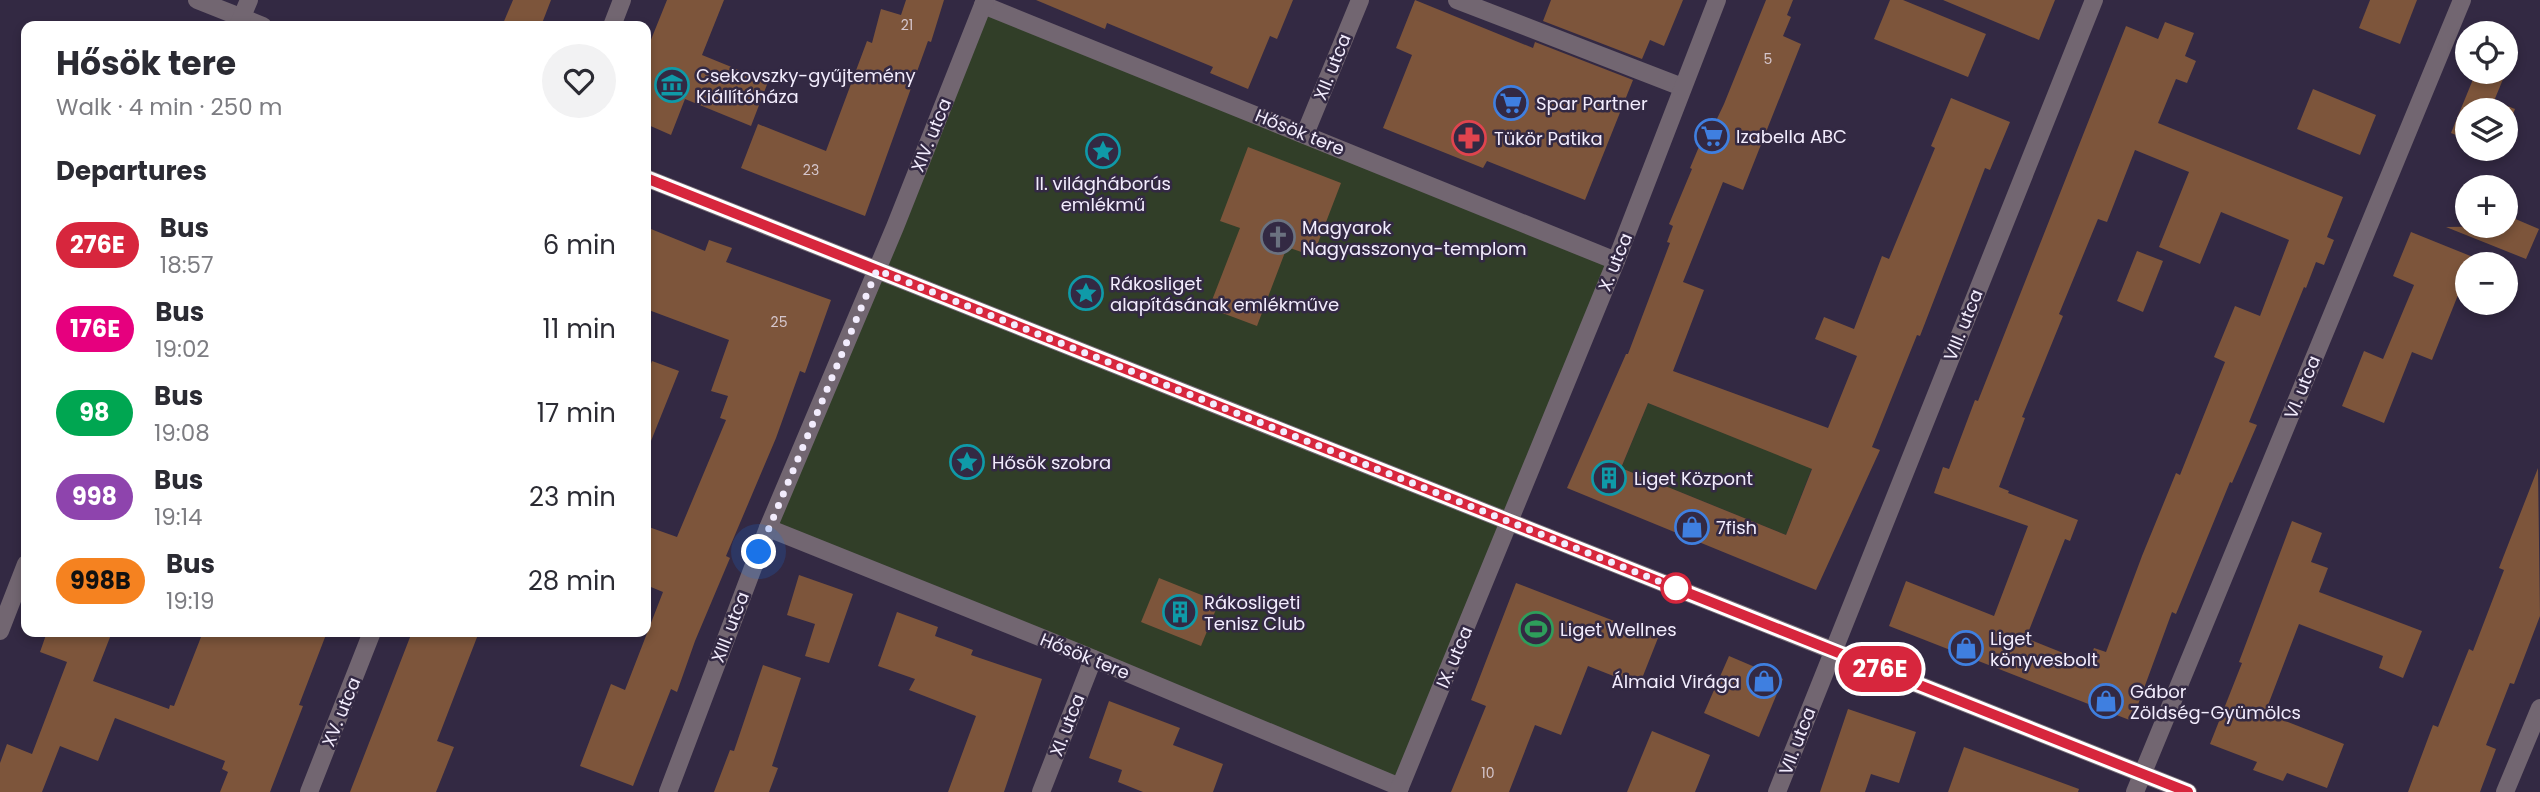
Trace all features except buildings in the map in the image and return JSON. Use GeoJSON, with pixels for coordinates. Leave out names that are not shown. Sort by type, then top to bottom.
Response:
{"type":"FeatureCollection","features":[{"type":"Feature","properties":{"kind":"street"},"geometry":{"type":"LineString","coordinates":[[197,0],[238,21]]}},
{"type":"Feature","properties":{"kind":"street"},"geometry":{"type":"LineString","coordinates":[[240,21],[249,0]]}},
{"type":"Feature","properties":{"kind":"street"},"geometry":{"type":"LineString","coordinates":[[614,21],[622,0]]}},
{"type":"Feature","properties":{"kind":"street","name":"XII. utca"},"geometry":{"type":"LineString","coordinates":[[1305,134],[1360,0]]}},
{"type":"Feature","properties":{"kind":"street"},"geometry":{"type":"LineString","coordinates":[[1457,0],[1682,87]]}},
{"type":"Feature","properties":{"kind":"street","name":"X. utca"},"geometry":{"type":"LineString","coordinates":[[1510,522],[1616,261],[1717,0]]}},
{"type":"Feature","properties":{"kind":"street","name":"VIII. utca"},"geometry":{"type":"LineString","coordinates":[[1832,650],[2094,0]]}},
{"type":"Feature","properties":{"kind":"street","name":"VI. utca"},"geometry":{"type":"LineString","coordinates":[[2135,792],[2462,0]]}},
{"type":"Feature","properties":{"kind":"street","name":"Hősök tere"},"geometry":{"type":"LineString","coordinates":[[984,2],[1616,261]]}},
{"type":"Feature","properties":{"kind":"street","name":"XIV. utca"},"geometry":{"type":"LineString","coordinates":[[877,270],[984,2]]}},
{"type":"Feature","properties":{"kind":"street"},"geometry":{"type":"LineString","coordinates":[[651,180],[2188,792]]}},
{"type":"Feature","properties":{"kind":"street","name":"XIII. utca"},"geometry":{"type":"LineString","coordinates":[[668,792],[768,528],[877,270]]}},
{"type":"Feature","properties":{"kind":"street","name":"IX. utca"},"geometry":{"type":"LineString","coordinates":[[1399,790],[1510,522]]}},
{"type":"Feature","properties":{"kind":"street","name":"Hősök tere"},"geometry":{"type":"LineString","coordinates":[[768,528],[1093,659],[1399,790]]}},
{"type":"Feature","properties":{"kind":"street"},"geometry":{"type":"LineString","coordinates":[[0,631],[21,577]]}},
{"type":"Feature","properties":{"kind":"street","name":"XV. utca"},"geometry":{"type":"LineString","coordinates":[[309,792],[370,637]]}},
{"type":"Feature","properties":{"kind":"street","name":"VII. utca"},"geometry":{"type":"LineString","coordinates":[[1777,792],[1832,650]]}},
{"type":"Feature","properties":{"kind":"street","name":"XI. utca"},"geometry":{"type":"LineString","coordinates":[[1041,792],[1093,659]]}},
{"type":"Feature","properties":{"kind":"street"},"geometry":{"type":"LineString","coordinates":[[2505,792],[2540,708]]}},
{"type":"Feature","properties":{"kind":"green space"},"geometry":{"type":"Polygon","coordinates":[[[983,5],[1616,261],[1400,787],[768,528],[983,5]]]}},
{"type":"Feature","properties":{"kind":"green space"},"geometry":{"type":"Polygon","coordinates":[[[1648,403],[1812,468],[1786,535],[1621,468],[1648,403]]]}},
{"type":"Feature","properties":{"kind":"bus line","name":"276E"},"geometry":{"type":"LineString","coordinates":[[651,180],[2188,792]]}},
{"type":"Feature","properties":{"kind":"place","name":"Csekovszky-gyűjtemény Kiállítóháza"},"geometry":{"type":"Point","coordinates":[672,85]}},
{"type":"Feature","properties":{"kind":"place","name":"Spar Partner"},"geometry":{"type":"Point","coordinates":[1511,103]}},
{"type":"Feature","properties":{"kind":"place","name":"Izabella ABC"},"geometry":{"type":"Point","coordinates":[1712,136]}},
{"type":"Feature","properties":{"kind":"place","name":"Tükör Patika"},"geometry":{"type":"Point","coordinates":[1469,138]}},
{"type":"Feature","properties":{"kind":"place","name":"II. világháborús emlékmű"},"geometry":{"type":"Point","coordinates":[1103,151]}},
{"type":"Feature","properties":{"kind":"place","name":"Magyarok Nagyasszonya-templom"},"geometry":{"type":"Point","coordinates":[1278,237]}},
{"type":"Feature","properties":{"kind":"place","name":"Rákosliget alapításának emlékműve"},"geometry":{"type":"Point","coordinates":[1086,293]}},
{"type":"Feature","properties":{"kind":"place","name":"Hősök szobra"},"geometry":{"type":"Point","coordinates":[967,462]}},
{"type":"Feature","properties":{"kind":"place","name":"Liget Központ"},"geometry":{"type":"Point","coordinates":[1609,478]}},
{"type":"Feature","properties":{"kind":"place","name":"7fish"},"geometry":{"type":"Point","coordinates":[1692,527]}},
{"type":"Feature","properties":{"kind":"place","name":"Rákosligeti Tenisz Club"},"geometry":{"type":"Point","coordinates":[1180,612]}},
{"type":"Feature","properties":{"kind":"place","name":"Liget Wellnes"},"geometry":{"type":"Point","coordinates":[1536,629]}},
{"type":"Feature","properties":{"kind":"place","name":"Liget könyvesbolt"},"geometry":{"type":"Point","coordinates":[1966,648]}},
{"type":"Feature","properties":{"kind":"place","name":"Álmaid Virága"},"geometry":{"type":"Point","coordinates":[1764,681]}},
{"type":"Feature","properties":{"kind":"place","name":"Gábor Zöldség-Gyümölcs"},"geometry":{"type":"Point","coordinates":[2106,701]}},
{"type":"Feature","properties":{"kind":"route"},"geometry":{"type":"LineString","coordinates":[[759,552],[877,270],[1676,588]]}}]}
